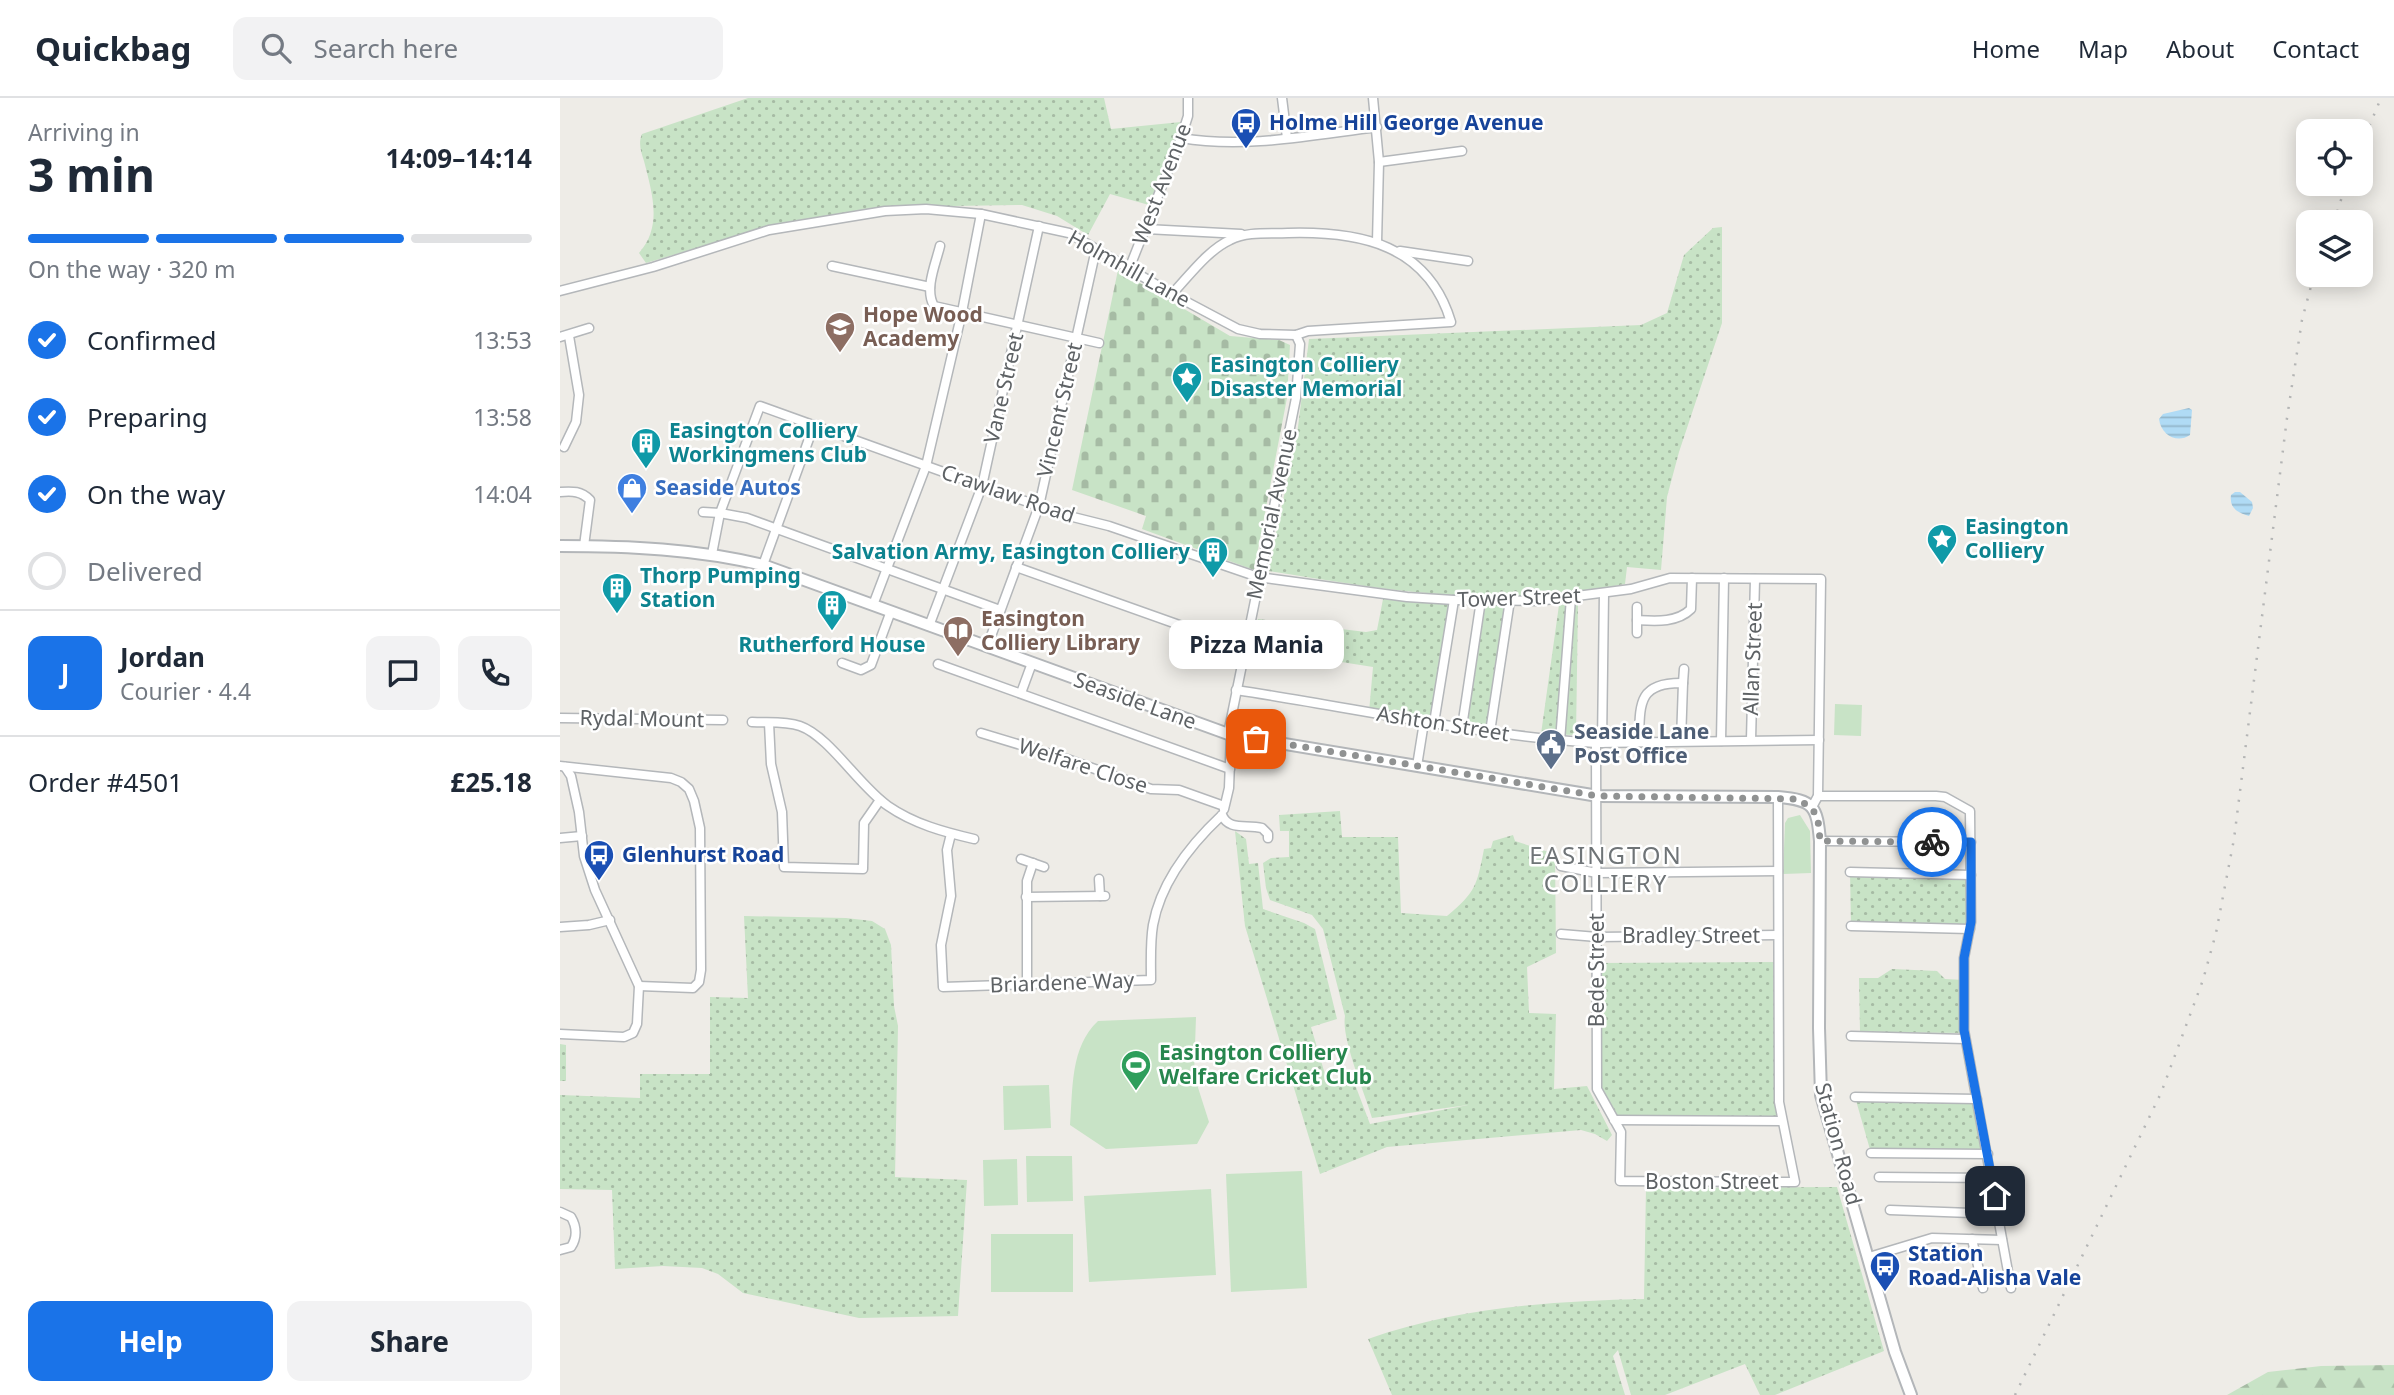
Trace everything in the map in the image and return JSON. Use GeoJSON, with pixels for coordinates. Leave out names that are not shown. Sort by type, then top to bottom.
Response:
{"type":"FeatureCollection","features":[{"type":"Feature","properties":{"kind":"main road","name":"Seaside Lane"},"geometry":{"type":"LineString","coordinates":[[560,546],[712,554],[763,565],[1230,735],[1598,796],[1778,797],[1797,799],[1812,807]]}},
{"type":"Feature","properties":{"kind":"main road","name":"Station Road"},"geometry":{"type":"LineString","coordinates":[[1812,807],[1818,815],[1820,841],[1819,1079],[1825,1111],[1895,1352],[1911,1395]]}},
{"type":"Feature","properties":{"kind":"street","name":"West Avenue"},"geometry":{"type":"LineString","coordinates":[[1129,269],[1181,138],[1188,117],[1188,98]]}},
{"type":"Feature","properties":{"kind":"street"},"geometry":{"type":"LineString","coordinates":[[1282,98],[1287,138]]}},
{"type":"Feature","properties":{"kind":"street"},"geometry":{"type":"LineString","coordinates":[[1373,98],[1379,162],[1377,242]]}},
{"type":"Feature","properties":{"kind":"street"},"geometry":{"type":"LineString","coordinates":[[1181,138],[1243,142],[1377,127]]}},
{"type":"Feature","properties":{"kind":"street"},"geometry":{"type":"LineString","coordinates":[[1379,162],[1462,151]]}},
{"type":"Feature","properties":{"kind":"street","name":"Holmhill Lane"},"geometry":{"type":"LineString","coordinates":[[560,291],[653,267],[769,230],[885,211],[926,209],[981,214],[1069,233],[1172,294],[1238,329],[1261,334],[1296,335],[1308,331],[1451,322],[1445,302],[1434,284],[1415,262],[1397,251]]}},
{"type":"Feature","properties":{"kind":"street"},"geometry":{"type":"LineString","coordinates":[[873,605],[926,466],[962,312],[981,214]]}},
{"type":"Feature","properties":{"kind":"street","name":"Vane Street"},"geometry":{"type":"LineString","coordinates":[[929,626],[982,486],[1039,226]]}},
{"type":"Feature","properties":{"kind":"street"},"geometry":{"type":"LineString","coordinates":[[1146,229],[1345,236],[1377,242],[1397,251],[1468,261]]}},
{"type":"Feature","properties":{"kind":"street"},"geometry":{"type":"LineString","coordinates":[[1172,294],[1219,247],[1244,234]]}},
{"type":"Feature","properties":{"kind":"street"},"geometry":{"type":"LineString","coordinates":[[940,246],[930,287],[930,300],[934,306],[1099,343]]}},
{"type":"Feature","properties":{"kind":"street","name":"Vincent Street"},"geometry":{"type":"LineString","coordinates":[[987,647],[1039,506],[1096,249]]}},
{"type":"Feature","properties":{"kind":"street"},"geometry":{"type":"LineString","coordinates":[[832,266],[930,287]]}},
{"type":"Feature","properties":{"kind":"street"},"geometry":{"type":"LineString","coordinates":[[564,447],[576,422],[579,395],[564,336],[589,328]]}},
{"type":"Feature","properties":{"kind":"street","name":"Memorial Avenue"},"geometry":{"type":"LineString","coordinates":[[1222,815],[1230,769],[1230,735],[1236,690],[1296,398],[1300,344],[1296,335]]}},
{"type":"Feature","properties":{"kind":"street","name":"Crawlaw Road"},"geometry":{"type":"LineString","coordinates":[[720,513],[760,406],[1039,506],[1109,526],[1258,577]]}},
{"type":"Feature","properties":{"kind":"street"},"geometry":{"type":"LineString","coordinates":[[763,565],[814,425]]}},
{"type":"Feature","properties":{"kind":"street"},"geometry":{"type":"LineString","coordinates":[[560,492],[573,491],[584,494],[590,500],[583,546]]}},
{"type":"Feature","properties":{"kind":"street"},"geometry":{"type":"LineString","coordinates":[[703,512],[747,518],[1000,610]]}},
{"type":"Feature","properties":{"kind":"street"},"geometry":{"type":"LineString","coordinates":[[712,554],[720,513]]}},
{"type":"Feature","properties":{"kind":"street"},"geometry":{"type":"LineString","coordinates":[[1016,567],[1244,648]]}},
{"type":"Feature","properties":{"kind":"street","name":"Tower Street"},"geometry":{"type":"LineString","coordinates":[[1258,577],[1407,597],[1454,600],[1572,598],[1631,589],[1670,578],[1821,579],[1819,740]]}},
{"type":"Feature","properties":{"kind":"street"},"geometry":{"type":"LineString","coordinates":[[1637,620],[1662,621],[1685,615],[1691,609],[1692,578]]}},
{"type":"Feature","properties":{"kind":"street"},"geometry":{"type":"LineString","coordinates":[[1721,741],[1724,578]]}},
{"type":"Feature","properties":{"kind":"street","name":"Allan Street"},"geometry":{"type":"LineString","coordinates":[[1751,740],[1755,579]]}},
{"type":"Feature","properties":{"kind":"street","name":"Bede Street"},"geometry":{"type":"LineString","coordinates":[[1604,593],[1598,796],[1597,1089],[1621,1132],[1620,1181],[1629,1181]]}},
{"type":"Feature","properties":{"kind":"street"},"geometry":{"type":"LineString","coordinates":[[1560,741],[1572,598]]}},
{"type":"Feature","properties":{"kind":"street"},"geometry":{"type":"LineString","coordinates":[[1434,723],[1454,600]]}},
{"type":"Feature","properties":{"kind":"street"},"geometry":{"type":"LineString","coordinates":[[1462,727],[1482,600]]}},
{"type":"Feature","properties":{"kind":"street"},"geometry":{"type":"LineString","coordinates":[[1490,732],[1510,600]]}},
{"type":"Feature","properties":{"kind":"street"},"geometry":{"type":"LineString","coordinates":[[1637,607],[1637,633]]}},
{"type":"Feature","properties":{"kind":"street"},"geometry":{"type":"LineString","coordinates":[[842,663],[861,670],[872,665],[891,611]]}},
{"type":"Feature","properties":{"kind":"street"},"geometry":{"type":"LineString","coordinates":[[1021,693],[1032,663]]}},
{"type":"Feature","properties":{"kind":"street"},"geometry":{"type":"LineString","coordinates":[[938,664],[1230,769]]}},
{"type":"Feature","properties":{"kind":"street"},"geometry":{"type":"LineString","coordinates":[[1681,741],[1684,669]]}},
{"type":"Feature","properties":{"kind":"street"},"geometry":{"type":"LineString","coordinates":[[1640,742],[1640,709],[1643,699],[1649,691],[1661,684],[1683,683]]}},
{"type":"Feature","properties":{"kind":"street","name":"Ashton Street"},"geometry":{"type":"LineString","coordinates":[[1236,690],[1424,722],[1560,741],[1599,743],[1819,740]]}},
{"type":"Feature","properties":{"kind":"street","name":"Rydal Mount"},"geometry":{"type":"LineString","coordinates":[[560,718],[723,720]]}},
{"type":"Feature","properties":{"kind":"street"},"geometry":{"type":"LineString","coordinates":[[752,722],[787,723],[810,731],[822,739],[880,800],[910,820],[974,839]]}},
{"type":"Feature","properties":{"kind":"street"},"geometry":{"type":"LineString","coordinates":[[1417,766],[1424,722]]}},
{"type":"Feature","properties":{"kind":"street"},"geometry":{"type":"LineString","coordinates":[[769,723],[771,764],[782,812],[783,867],[863,869],[864,823],[880,800]]}},
{"type":"Feature","properties":{"kind":"street","name":"Welfare Close"},"geometry":{"type":"LineString","coordinates":[[981,733],[1056,755],[1151,789],[1179,790],[1224,806]]}},
{"type":"Feature","properties":{"kind":"street"},"geometry":{"type":"LineString","coordinates":[[1812,807],[1818,796],[1819,740]]}},
{"type":"Feature","properties":{"kind":"street"},"geometry":{"type":"LineString","coordinates":[[560,1034],[624,1037],[633,1033],[637,1024],[639,986],[595,890],[584,856],[570,776],[563,766]]}},
{"type":"Feature","properties":{"kind":"street"},"geometry":{"type":"LineString","coordinates":[[563,766],[671,778],[689,789],[694,801],[700,828],[699,982],[693,988],[639,986]]}},
{"type":"Feature","properties":{"kind":"street"},"geometry":{"type":"LineString","coordinates":[[1818,796],[1945,797],[1970,811],[1970,929],[1964,958],[1965,1039],[1993,1178],[2011,1288]]}},
{"type":"Feature","properties":{"kind":"street"},"geometry":{"type":"LineString","coordinates":[[1614,1120],[1782,1122],[1779,1087],[1778,797]]}},
{"type":"Feature","properties":{"kind":"street"},"geometry":{"type":"LineString","coordinates":[[1222,815],[1225,823],[1231,826],[1262,828],[1268,838]]}},
{"type":"Feature","properties":{"kind":"street","name":"Briardene Way"},"geometry":{"type":"LineString","coordinates":[[951,834],[947,850],[951,896],[941,945],[943,987],[1151,980],[1153,926],[1169,878],[1187,852],[1222,815]]}},
{"type":"Feature","properties":{"kind":"street"},"geometry":{"type":"LineString","coordinates":[[560,838],[582,836]]}},
{"type":"Feature","properties":{"kind":"street"},"geometry":{"type":"LineString","coordinates":[[1820,841],[1971,842]]}},
{"type":"Feature","properties":{"kind":"street"},"geometry":{"type":"LineString","coordinates":[[1021,859],[1044,867]]}},
{"type":"Feature","properties":{"kind":"street"},"geometry":{"type":"LineString","coordinates":[[1027,985],[1026,897],[1027,881],[1033,863]]}},
{"type":"Feature","properties":{"kind":"street"},"geometry":{"type":"LineString","coordinates":[[1561,866],[1597,873],[1778,871]]}},
{"type":"Feature","properties":{"kind":"street"},"geometry":{"type":"LineString","coordinates":[[1850,872],[1971,875]]}},
{"type":"Feature","properties":{"kind":"street"},"geometry":{"type":"LineString","coordinates":[[1026,897],[1102,896],[1099,879]]}},
{"type":"Feature","properties":{"kind":"street"},"geometry":{"type":"LineString","coordinates":[[560,927],[610,920]]}},
{"type":"Feature","properties":{"kind":"street"},"geometry":{"type":"LineString","coordinates":[[1851,926],[1970,929]]}},
{"type":"Feature","properties":{"kind":"street","name":"Bradley Street"},"geometry":{"type":"LineString","coordinates":[[1561,934],[1597,937],[1778,935]]}},
{"type":"Feature","properties":{"kind":"street"},"geometry":{"type":"LineString","coordinates":[[1851,1036],[1965,1039]]}},
{"type":"Feature","properties":{"kind":"street"},"geometry":{"type":"LineString","coordinates":[[1856,1097],[1977,1099]]}},
{"type":"Feature","properties":{"kind":"street","name":"Boston Street"},"geometry":{"type":"LineString","coordinates":[[1629,1181],[1795,1182],[1782,1122]]}},
{"type":"Feature","properties":{"kind":"street"},"geometry":{"type":"LineString","coordinates":[[1871,1153],[1988,1154]]}},
{"type":"Feature","properties":{"kind":"street"},"geometry":{"type":"LineString","coordinates":[[1879,1177],[1993,1178]]}},
{"type":"Feature","properties":{"kind":"street"},"geometry":{"type":"LineString","coordinates":[[1890,1210],[1998,1214]]}},
{"type":"Feature","properties":{"kind":"street"},"geometry":{"type":"LineString","coordinates":[[560,1212],[571,1217],[576,1229],[574,1243],[560,1250]]}},
{"type":"Feature","properties":{"kind":"street"},"geometry":{"type":"LineString","coordinates":[[1869,1257],[1932,1238],[2002,1240]]}},
{"type":"Feature","properties":{"kind":"street"},"geometry":{"type":"LineString","coordinates":[[1972,1239],[1983,1287]]}},
{"type":"Feature","properties":{"kind":"green space"},"geometry":{"type":"Polygon","coordinates":[[[748,98],[1104,98],[1111,129],[1181,122],[1149,205],[1110,194],[1088,235],[1057,216],[1022,205],[885,207],[761,229],[646,263],[639,253],[651,232],[654,209],[640,148],[642,134],[748,98]]]}},
{"type":"Feature","properties":{"kind":"green space"},"geometry":{"type":"Polygon","coordinates":[[[1722,227],[1722,323],[1679,452],[1667,497],[1661,570],[1627,567],[1625,584],[1576,592],[1501,596],[1407,591],[1268,571],[1297,435],[1309,339],[1641,325],[1667,313],[1684,255],[1713,228],[1722,227]]]}},
{"type":"Feature","properties":{"kind":"green space"},"geometry":{"type":"Polygon","coordinates":[[[1118,270],[1230,336],[1279,340],[1290,345],[1287,398],[1254,570],[1142,529],[1146,516],[1072,490],[1118,270]]]}},
{"type":"Feature","properties":{"kind":"green space"},"geometry":{"type":"Polygon","coordinates":[[[1384,594],[1454,600],[1434,723],[1369,712],[1373,667],[1252,648],[1258,619],[1366,632],[1377,630],[1384,594]]]}},
{"type":"Feature","properties":{"kind":"green space"},"geometry":{"type":"Polygon","coordinates":[[[1481,600],[1510,600],[1490,732],[1462,727],[1481,600]]]}},
{"type":"Feature","properties":{"kind":"green space"},"geometry":{"type":"Polygon","coordinates":[[[1578,604],[1576,735],[1541,734],[1559,605],[1578,604]]]}},
{"type":"Feature","properties":{"kind":"green space"},"geometry":{"type":"Polygon","coordinates":[[[1835,704],[1862,705],[1861,736],[1834,735],[1835,704]]]}},
{"type":"Feature","properties":{"kind":"green space"},"geometry":{"type":"Polygon","coordinates":[[[1340,811],[1342,837],[1398,837],[1401,913],[1447,916],[1470,894],[1484,849],[1491,848],[1493,841],[1513,835],[1515,841],[1555,854],[1556,953],[1527,967],[1529,1013],[1556,1014],[1554,1089],[1587,1086],[1612,1135],[1607,1141],[1581,1130],[1387,1147],[1320,1174],[1245,926],[1235,831],[1246,839],[1249,864],[1258,863],[1263,909],[1315,929],[1337,1019],[1311,1027],[1327,1081],[1351,1074],[1370,1124],[1468,1105],[1372,1118],[1350,1052],[1345,1016],[1323,929],[1312,915],[1270,900],[1263,863],[1271,858],[1289,857],[1289,831],[1280,831],[1279,815],[1340,811]]]}},
{"type":"Feature","properties":{"kind":"green space"},"geometry":{"type":"Polygon","coordinates":[[[1800,815],[1810,831],[1811,873],[1783,874],[1785,823],[1788,818],[1800,815]]]}},
{"type":"Feature","properties":{"kind":"green space"},"geometry":{"type":"Polygon","coordinates":[[[1850,872],[1971,875],[1970,929],[1851,926],[1850,872]]]}},
{"type":"Feature","properties":{"kind":"green space"},"geometry":{"type":"Polygon","coordinates":[[[744,916],[846,918],[872,921],[885,929],[891,945],[894,1006],[898,1026],[895,1177],[967,1180],[958,1316],[859,1318],[743,1293],[718,1274],[702,1268],[663,1266],[615,1269],[612,1190],[560,1189],[560,1095],[640,1098],[640,1074],[710,1074],[710,997],[748,998],[744,916]]]}},
{"type":"Feature","properties":{"kind":"green space"},"geometry":{"type":"Polygon","coordinates":[[[1778,962],[1782,1121],[1614,1120],[1597,1089],[1597,963],[1778,962]]]}},
{"type":"Feature","properties":{"kind":"green space"},"geometry":{"type":"Polygon","coordinates":[[[1892,969],[1937,971],[1945,979],[1964,980],[1965,1033],[1860,1032],[1859,978],[1878,978],[1892,969]]]}},
{"type":"Feature","properties":{"kind":"green space","name":"Easington Colliery Welfare Cricket Club"},"geometry":{"type":"Polygon","coordinates":[[[1196,1017],[1194,1075],[1209,1122],[1197,1144],[1106,1149],[1070,1125],[1078,1056],[1082,1043],[1098,1021],[1196,1017]]]}},
{"type":"Feature","properties":{"kind":"green space"},"geometry":{"type":"Polygon","coordinates":[[[560,1044],[566,1045],[566,1081],[560,1081],[560,1044]]]}},
{"type":"Feature","properties":{"kind":"green space"},"geometry":{"type":"Polygon","coordinates":[[[1049,1085],[1051,1128],[1004,1130],[1003,1086],[1049,1085]]]}},
{"type":"Feature","properties":{"kind":"green space"},"geometry":{"type":"Polygon","coordinates":[[[1855,1097],[1977,1099],[1988,1154],[1871,1153],[1855,1097]]]}},
{"type":"Feature","properties":{"kind":"green space"},"geometry":{"type":"Polygon","coordinates":[[[1026,1156],[1072,1156],[1073,1201],[1027,1202],[1026,1156]]]}},
{"type":"Feature","properties":{"kind":"green space"},"geometry":{"type":"Polygon","coordinates":[[[1017,1159],[1018,1205],[984,1206],[983,1160],[1017,1159]]]}},
{"type":"Feature","properties":{"kind":"green space"},"geometry":{"type":"Polygon","coordinates":[[[1302,1171],[1307,1288],[1231,1292],[1226,1174],[1302,1171]]]}},
{"type":"Feature","properties":{"kind":"green space"},"geometry":{"type":"Polygon","coordinates":[[[1837,1187],[1884,1351],[1775,1395],[1760,1395],[1745,1364],[1665,1395],[1631,1395],[1618,1350],[1613,1356],[1625,1395],[1392,1395],[1368,1339],[1401,1328],[1469,1313],[1539,1304],[1644,1299],[1646,1188],[1837,1187]]]}},
{"type":"Feature","properties":{"kind":"green space"},"geometry":{"type":"Polygon","coordinates":[[[1211,1189],[1216,1275],[1089,1282],[1084,1196],[1211,1189]]]}},
{"type":"Feature","properties":{"kind":"green space"},"geometry":{"type":"Polygon","coordinates":[[[991,1234],[1073,1234],[1073,1292],[991,1292],[991,1234]]]}},
{"type":"Feature","properties":{"kind":"green space"},"geometry":{"type":"Polygon","coordinates":[[[2394,1365],[2394,1395],[2227,1395],[2268,1372],[2321,1366],[2394,1365]]]}},
{"type":"Feature","properties":{"kind":"water"},"geometry":{"type":"Polygon","coordinates":[[[2189,408],[2192,410],[2190,435],[2180,439],[2163,430],[2159,419],[2163,414],[2189,408]]]}},
{"type":"Feature","properties":{"kind":"water"},"geometry":{"type":"Polygon","coordinates":[[[2240,492],[2252,502],[2253,508],[2249,516],[2233,507],[2231,495],[2240,492]]]}},
{"type":"Feature","properties":{"kind":"railway"},"geometry":{"type":"LineString","coordinates":[[2372,119],[2381,98]]}},
{"type":"Feature","properties":{"kind":"railway"},"geometry":{"type":"LineString","coordinates":[[2338,210],[2342,196]]}},
{"type":"Feature","properties":{"kind":"railway"},"geometry":{"type":"LineString","coordinates":[[2015,1395],[2161,1093],[2203,980],[2216,933],[2234,839],[2287,418],[2302,320],[2311,287]]}},
{"type":"Feature","properties":{"kind":"way so far"},"geometry":{"type":"LineString","coordinates":[[1256,739],[1598,796],[1797,799],[1812,807],[1818,815],[1820,841],[1932,842]]}},
{"type":"Feature","properties":{"kind":"place","name":"Holme Hill George Avenue"},"geometry":{"type":"Point","coordinates":[1246,150]}},
{"type":"Feature","properties":{"kind":"place","name":"Hope Wood Academy"},"geometry":{"type":"Point","coordinates":[840,354]}},
{"type":"Feature","properties":{"kind":"place","name":"Easington Colliery Disaster Memorial"},"geometry":{"type":"Point","coordinates":[1187,404]}},
{"type":"Feature","properties":{"kind":"place","name":"Easington Colliery Workingmens Club"},"geometry":{"type":"Point","coordinates":[646,470]}},
{"type":"Feature","properties":{"kind":"place","name":"Seaside Autos"},"geometry":{"type":"Point","coordinates":[632,515]}},
{"type":"Feature","properties":{"kind":"place","name":"Easington Colliery"},"geometry":{"type":"Point","coordinates":[1942,566]}},
{"type":"Feature","properties":{"kind":"place","name":"Salvation Army, Easington Colliery"},"geometry":{"type":"Point","coordinates":[1213,579]}},
{"type":"Feature","properties":{"kind":"place","name":"Thorp Pumping Station"},"geometry":{"type":"Point","coordinates":[617,615]}},
{"type":"Feature","properties":{"kind":"place","name":"Rutherford House"},"geometry":{"type":"Point","coordinates":[832,632]}},
{"type":"Feature","properties":{"kind":"place","name":"Easington Colliery Library"},"geometry":{"type":"Point","coordinates":[958,658]}},
{"type":"Feature","properties":{"kind":"place","name":"Pizza Mania"},"geometry":{"type":"Point","coordinates":[1256,739]}},
{"type":"Feature","properties":{"kind":"place","name":"Seaside Lane Post Office"},"geometry":{"type":"Point","coordinates":[1551,771]}},
{"type":"Feature","properties":{"kind":"place","name":"Glenhurst Road"},"geometry":{"type":"Point","coordinates":[599,882]}},
{"type":"Feature","properties":{"kind":"place","name":"Easington Colliery Welfare Cricket Club"},"geometry":{"type":"Point","coordinates":[1136,1092]}},
{"type":"Feature","properties":{"kind":"place","name":"Station Road-Alisha Vale"},"geometry":{"type":"Point","coordinates":[1885,1293]}},
{"type":"Feature","properties":{"kind":"district","name":"EASINGTON COLLIERY"},"geometry":{"type":"Point","coordinates":[1606,870]}},
{"type":"Feature","properties":{"kind":"route"},"geometry":{"type":"LineString","coordinates":[[1932,842],[1971,842],[1971,922],[1964,958],[1964,1030],[1995,1196]]}}]}
